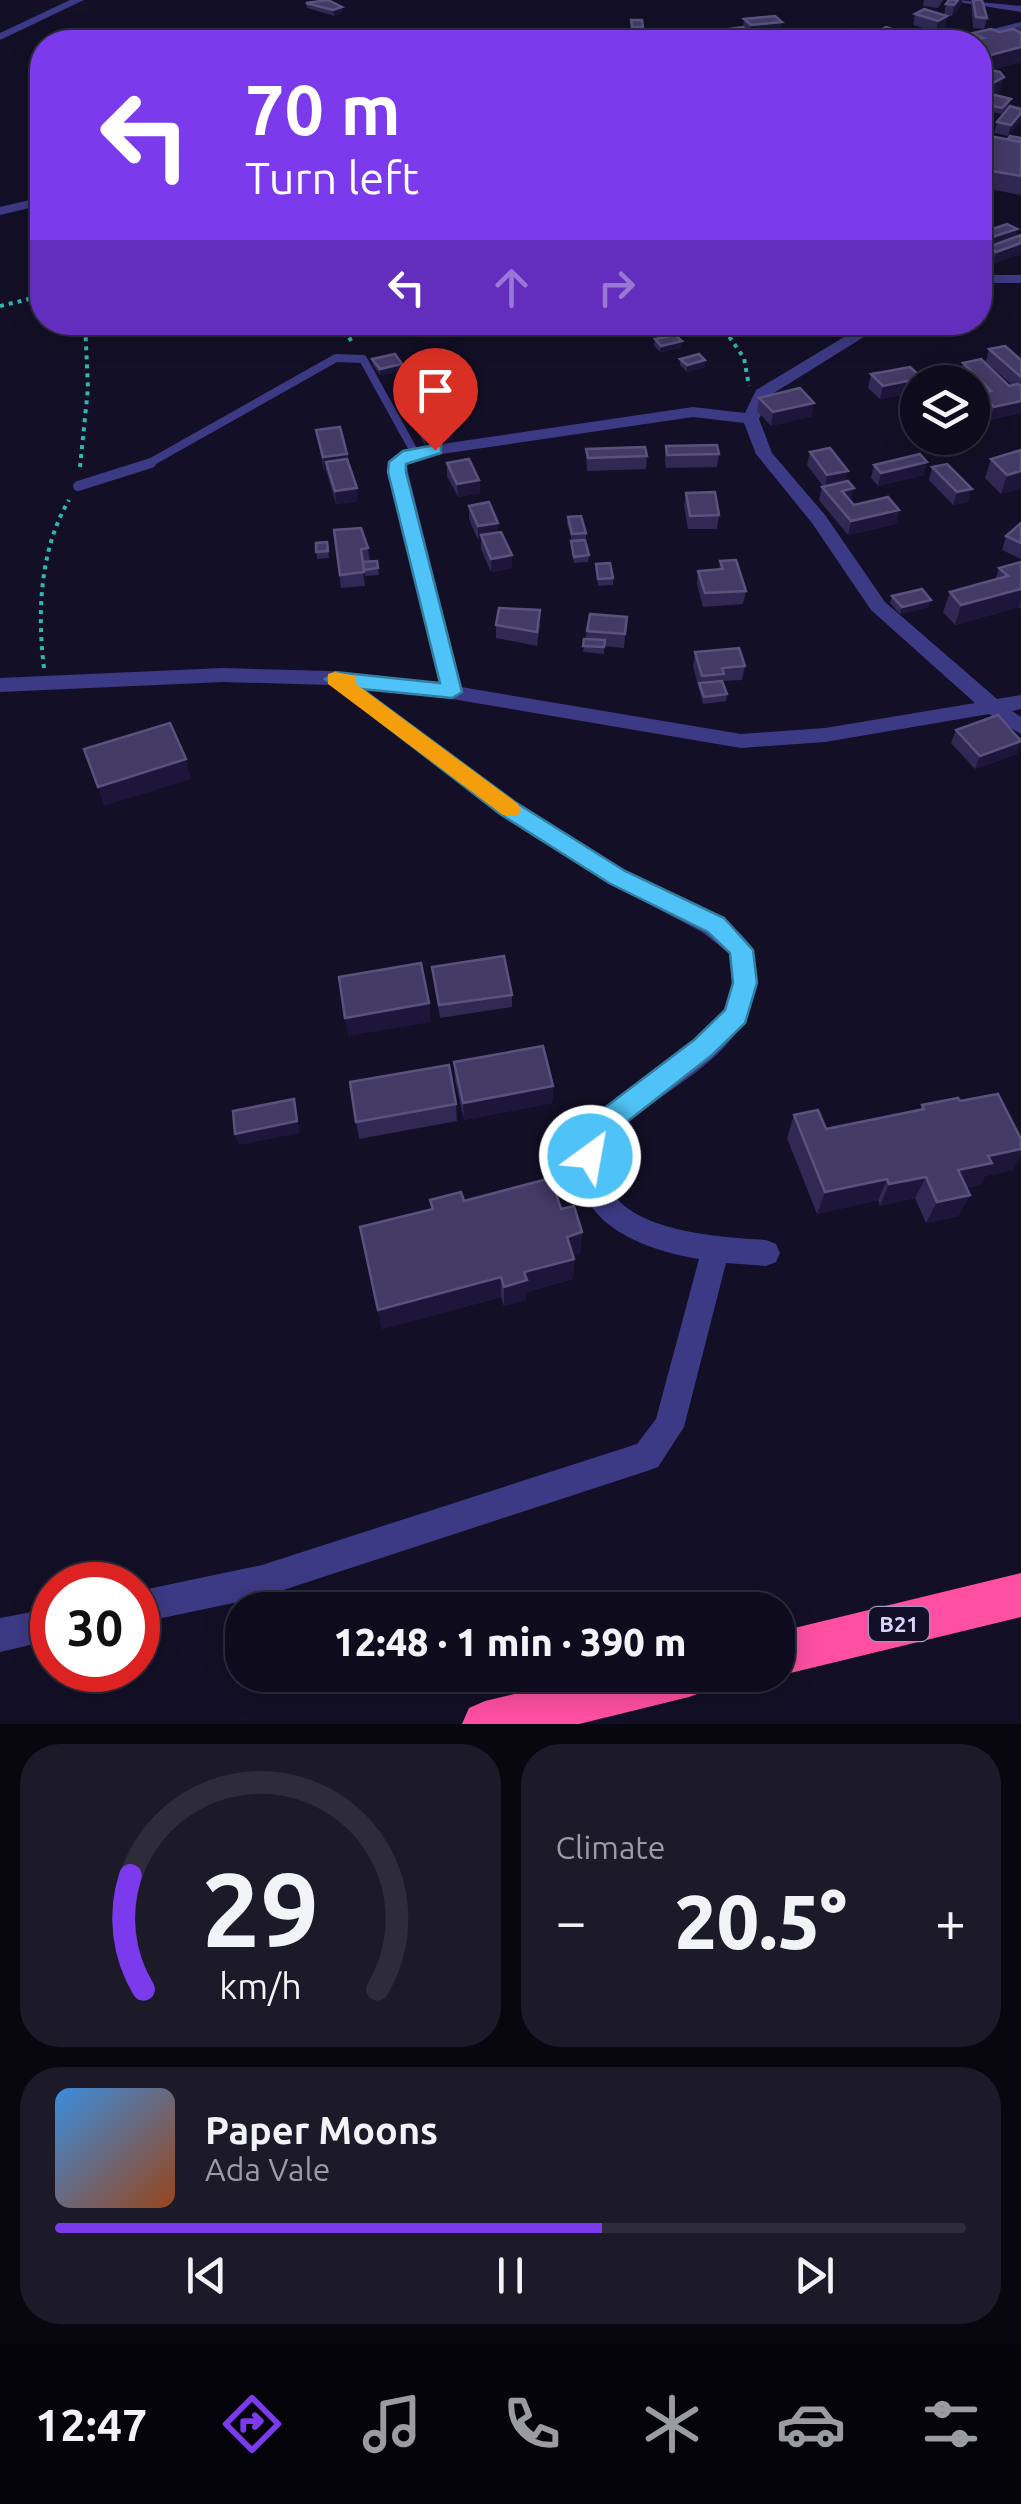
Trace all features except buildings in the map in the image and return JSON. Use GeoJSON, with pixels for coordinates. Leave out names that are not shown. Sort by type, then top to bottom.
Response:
{"type":"FeatureCollection","features":[{"type":"Feature","properties":{"kind":"highway","name":"B21"},"geometry":{"type":"LineString","coordinates":[[795,1650],[1021,1595]]}},
{"type":"Feature","properties":{"kind":"highway"},"geometry":{"type":"LineString","coordinates":[[485,1724],[618,1692]]}},
{"type":"Feature","properties":{"kind":"street"},"geometry":{"type":"LineString","coordinates":[[0,36],[78,0]]}},
{"type":"Feature","properties":{"kind":"street"},"geometry":{"type":"LineString","coordinates":[[964,0],[1014,5]]}},
{"type":"Feature","properties":{"kind":"street"},"geometry":{"type":"LineString","coordinates":[[992,32],[1021,25]]}},
{"type":"Feature","properties":{"kind":"street"},"geometry":{"type":"LineString","coordinates":[[0,210],[30,204]]}},
{"type":"Feature","properties":{"kind":"street"},"geometry":{"type":"LineString","coordinates":[[992,279],[1021,279]]}},
{"type":"Feature","properties":{"kind":"street"},"geometry":{"type":"LineString","coordinates":[[857,335],[762,393],[750,419],[764,454],[819,518],[878,606],[993,707],[1021,726]]}},
{"type":"Feature","properties":{"kind":"street"},"geometry":{"type":"LineString","coordinates":[[452,692],[397,462],[415,453],[694,412],[750,419]]}},
{"type":"Feature","properties":{"kind":"street"},"geometry":{"type":"LineString","coordinates":[[0,685],[223,675],[335,679],[452,692],[741,741],[825,735],[1021,702]]}},
{"type":"Feature","properties":{"kind":"street"},"geometry":{"type":"LineString","coordinates":[[335,679],[508,808],[617,877],[716,925],[742,950],[745,983],[736,1015],[703,1047],[605,1124],[590,1156],[594,1193],[610,1213],[648,1232],[715,1251],[766,1252]]}},
{"type":"Feature","properties":{"kind":"street"},"geometry":{"type":"LineString","coordinates":[[160,1602],[262,1581],[646,1456],[670,1427],[715,1251]]}},
{"type":"Feature","properties":{"kind":"street"},"geometry":{"type":"LineString","coordinates":[[0,1635],[30,1629]]}},
{"type":"Feature","properties":{"kind":"lane"},"geometry":{"type":"LineString","coordinates":[[78,486],[142,468],[336,358],[363,359],[415,453]]}},
{"type":"Feature","properties":{"kind":"path"},"geometry":{"type":"LineString","coordinates":[[0,306],[30,299]]}},
{"type":"Feature","properties":{"kind":"path"},"geometry":{"type":"LineString","coordinates":[[46,680],[38,612],[54,525],[78,486],[88,388],[86,335]]}},
{"type":"Feature","properties":{"kind":"path"},"geometry":{"type":"LineString","coordinates":[[348,335],[357,356]]}},
{"type":"Feature","properties":{"kind":"path"},"geometry":{"type":"LineString","coordinates":[[728,335],[744,358],[747,382],[759,400]]}},
{"type":"Feature","properties":{"kind":"slow traffic"},"geometry":{"type":"LineString","coordinates":[[348,680],[335,679],[510,810]]}},
{"type":"Feature","properties":{"kind":"route"},"geometry":{"type":"LineString","coordinates":[[435,450],[409,454],[397,462],[397,472],[452,692],[335,679],[508,808],[617,877],[716,925],[742,950],[745,983],[736,1015],[703,1047],[605,1124],[590,1156]]}}]}
